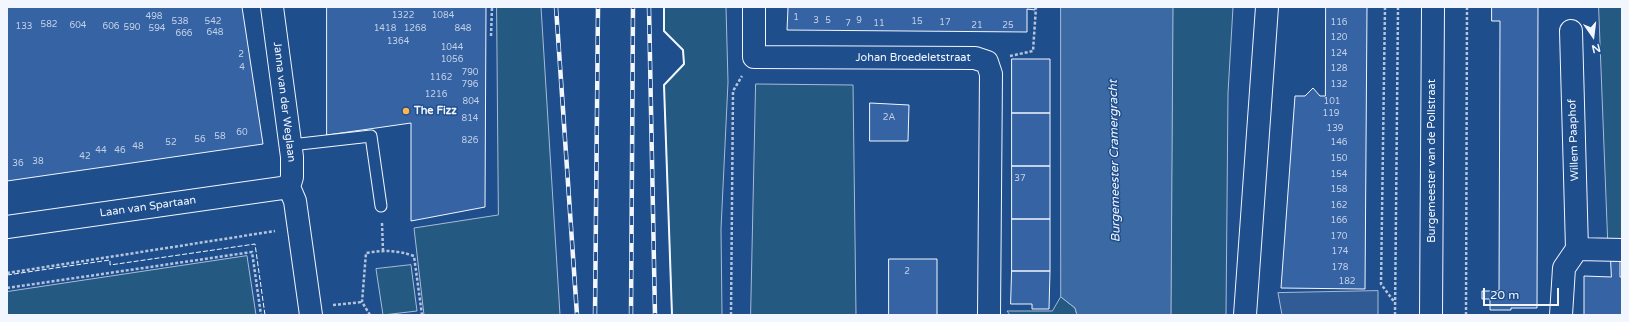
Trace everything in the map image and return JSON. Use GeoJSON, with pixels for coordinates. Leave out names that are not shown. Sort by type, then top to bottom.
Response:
{"type":"FeatureCollection","features":[{"type":"Feature","properties":{"kind":"street","name":"Janna van der Weglaan"},"geometry":{"type":"LineString","coordinates":[[272,7],[293,166],[289,187]]}},
{"type":"Feature","properties":{"kind":"street"},"geometry":{"type":"LineString","coordinates":[[754,7],[754,57]]}},
{"type":"Feature","properties":{"kind":"street"},"geometry":{"type":"LineString","coordinates":[[1245,315],[1267,7]]}},
{"type":"Feature","properties":{"kind":"street","name":"Burgemeester van de Pollstraat"},"geometry":{"type":"LineString","coordinates":[[1430,315],[1433,7]]}},
{"type":"Feature","properties":{"kind":"street","name":"Willem Paaphof"},"geometry":{"type":"LineString","coordinates":[[1571,31],[1577,249]]}},
{"type":"Feature","properties":{"kind":"street","name":"Johan Broedeletstraat"},"geometry":{"type":"LineString","coordinates":[[754,57],[975,58],[987,62],[991,74],[989,315]]}},
{"type":"Feature","properties":{"kind":"street"},"geometry":{"type":"LineString","coordinates":[[289,187],[295,201],[299,228],[320,310]]}},
{"type":"Feature","properties":{"kind":"street","name":"Laan van Spartaan"},"geometry":{"type":"LineString","coordinates":[[7,227],[289,187]]}},
{"type":"Feature","properties":{"kind":"street"},"geometry":{"type":"LineString","coordinates":[[1561,315],[1564,268],[1577,249],[1622,250]]}},
{"type":"Feature","properties":{"kind":"lane"},"geometry":{"type":"LineString","coordinates":[[291,145],[370,136],[381,206]]}},
{"type":"Feature","properties":{"kind":"path"},"geometry":{"type":"LineString","coordinates":[[491,36],[492,7]]}},
{"type":"Feature","properties":{"kind":"path"},"geometry":{"type":"LineString","coordinates":[[987,62],[1033,51],[1036,7]]}},
{"type":"Feature","properties":{"kind":"path"},"geometry":{"type":"LineString","coordinates":[[1385,7],[1382,284],[1395,303]]}},
{"type":"Feature","properties":{"kind":"path"},"geometry":{"type":"LineString","coordinates":[[1395,315],[1398,7]]}},
{"type":"Feature","properties":{"kind":"path"},"geometry":{"type":"LineString","coordinates":[[1466,315],[1467,7]]}},
{"type":"Feature","properties":{"kind":"path"},"geometry":{"type":"LineString","coordinates":[[731,315],[733,91],[754,57]]}},
{"type":"Feature","properties":{"kind":"path"},"geometry":{"type":"LineString","coordinates":[[381,206],[383,250]]}},
{"type":"Feature","properties":{"kind":"path"},"geometry":{"type":"LineString","coordinates":[[7,273],[299,228]]}},
{"type":"Feature","properties":{"kind":"path"},"geometry":{"type":"LineString","coordinates":[[370,315],[362,302],[366,253],[383,250],[401,251],[414,256],[422,315]]}},
{"type":"Feature","properties":{"kind":"path"},"geometry":{"type":"LineString","coordinates":[[7,288],[252,252],[261,315]]}},
{"type":"Feature","properties":{"kind":"path"},"geometry":{"type":"LineString","coordinates":[[320,310],[362,302]]}},
{"type":"Feature","properties":{"kind":"shaded area"},"geometry":{"type":"Polygon","coordinates":[[[497,7],[541,7],[560,315],[424,315],[414,228],[498,215],[497,7]]]}},
{"type":"Feature","properties":{"kind":"shaded area"},"geometry":{"type":"Polygon","coordinates":[[[664,7],[726,7],[728,82],[721,229],[722,315],[672,315],[664,85],[684,64],[683,50],[664,31],[664,7]]]}},
{"type":"Feature","properties":{"kind":"shaded area"},"geometry":{"type":"Polygon","coordinates":[[[1173,7],[1233,7],[1228,93],[1226,315],[1171,315],[1173,7]]]}},
{"type":"Feature","properties":{"kind":"shaded area"},"geometry":{"type":"Polygon","coordinates":[[[1599,7],[1622,7],[1622,239],[1608,239],[1599,7]]]}},
{"type":"Feature","properties":{"kind":"shaded area"},"geometry":{"type":"Polygon","coordinates":[[[756,84],[853,85],[856,315],[751,315],[756,84]]]}},
{"type":"Feature","properties":{"kind":"shaded area"},"geometry":{"type":"Polygon","coordinates":[[[247,256],[256,315],[7,315],[7,292],[247,256]]]}},
{"type":"Feature","properties":{"kind":"shaded area"},"geometry":{"type":"Polygon","coordinates":[[[411,265],[417,311],[383,315],[376,269],[411,265]]]}},
{"type":"Feature","properties":{"kind":"shaded area"},"geometry":{"type":"Polygon","coordinates":[[[1378,291],[1378,315],[1282,315],[1278,293],[1378,291]]]}},
{"type":"Feature","properties":{"kind":"shaded area"},"geometry":{"type":"Polygon","coordinates":[[[1061,297],[1075,308],[1077,315],[1010,315],[1007,311],[1052,311],[1061,297]]]}},
{"type":"Feature","properties":{"kind":"water","name":"Burgemeester Cramergracht"},"geometry":{"type":"Polygon","coordinates":[[[1061,7],[1173,7],[1171,315],[1077,315],[1075,308],[1061,297],[1061,7]]]}},
{"type":"Feature","properties":{"kind":"building"},"geometry":{"type":"Polygon","coordinates":[[[7,7],[242,7],[263,144],[7,181],[7,7]]]}},
{"type":"Feature","properties":{"kind":"building","name":"The Fizz"},"geometry":{"type":"Polygon","coordinates":[[[327,7],[486,7],[485,207],[411,221],[411,123],[327,135],[327,7]]]}},
{"type":"Feature","properties":{"kind":"building"},"geometry":{"type":"Polygon","coordinates":[[[777,7],[1035,7],[1035,10],[1027,9],[1027,32],[787,30],[788,8],[777,7]]]}},
{"type":"Feature","properties":{"kind":"building"},"geometry":{"type":"Polygon","coordinates":[[[1326,7],[1367,7],[1365,289],[1281,288],[1295,96],[1305,96],[1313,88],[1320,96],[1325,96],[1326,7]]]}},
{"type":"Feature","properties":{"kind":"building"},"geometry":{"type":"Polygon","coordinates":[[[1492,7],[1538,7],[1537,308],[1490,310],[1490,299],[1482,299],[1482,291],[1499,291],[1500,21],[1492,21],[1492,7]]]}},
{"type":"Feature","properties":{"kind":"building"},"geometry":{"type":"Polygon","coordinates":[[[1012,59],[1050,59],[1050,113],[1012,113],[1012,59]]]}},
{"type":"Feature","properties":{"kind":"building"},"geometry":{"type":"Polygon","coordinates":[[[870,103],[909,105],[908,141],[870,141],[870,103]]]}},
{"type":"Feature","properties":{"kind":"building"},"geometry":{"type":"Polygon","coordinates":[[[1012,113],[1050,113],[1050,166],[1012,166],[1012,113]]]}},
{"type":"Feature","properties":{"kind":"building"},"geometry":{"type":"Polygon","coordinates":[[[1012,166],[1050,166],[1050,219],[1012,219],[1012,166]]]}},
{"type":"Feature","properties":{"kind":"building"},"geometry":{"type":"Polygon","coordinates":[[[1012,219],[1050,219],[1050,271],[1012,271],[1012,219]]]}},
{"type":"Feature","properties":{"kind":"building"},"geometry":{"type":"Polygon","coordinates":[[[889,259],[937,259],[937,315],[889,315],[889,259]]]}},
{"type":"Feature","properties":{"kind":"building"},"geometry":{"type":"Polygon","coordinates":[[[1611,261],[1620,261],[1620,277],[1622,277],[1622,315],[1584,315],[1584,276],[1611,277],[1611,261]]]}},
{"type":"Feature","properties":{"kind":"building"},"geometry":{"type":"Polygon","coordinates":[[[1012,271],[1050,271],[1049,309],[1032,309],[1032,304],[1011,304],[1012,271]]]}},
{"type":"Feature","properties":{"kind":"railway"},"geometry":{"type":"LineString","coordinates":[[556,7],[577,315]]}},
{"type":"Feature","properties":{"kind":"railway"},"geometry":{"type":"LineString","coordinates":[[595,315],[598,7]]}},
{"type":"Feature","properties":{"kind":"railway"},"geometry":{"type":"LineString","coordinates":[[631,315],[633,7]]}},
{"type":"Feature","properties":{"kind":"railway"},"geometry":{"type":"LineString","coordinates":[[649,7],[655,315]]}},
{"type":"Feature","properties":{"kind":"fence"},"geometry":{"type":"LineString","coordinates":[[7,275],[110,260],[110,265],[255,244],[265,315]]}},
{"type":"Feature","properties":{"kind":"wall"},"geometry":{"type":"LineString","coordinates":[[664,7],[664,31],[683,50],[684,64],[664,85],[672,315]]}},
{"type":"Feature","properties":{"kind":"place","name":"The Fizz"},"geometry":{"type":"Point","coordinates":[406,111]}}]}
